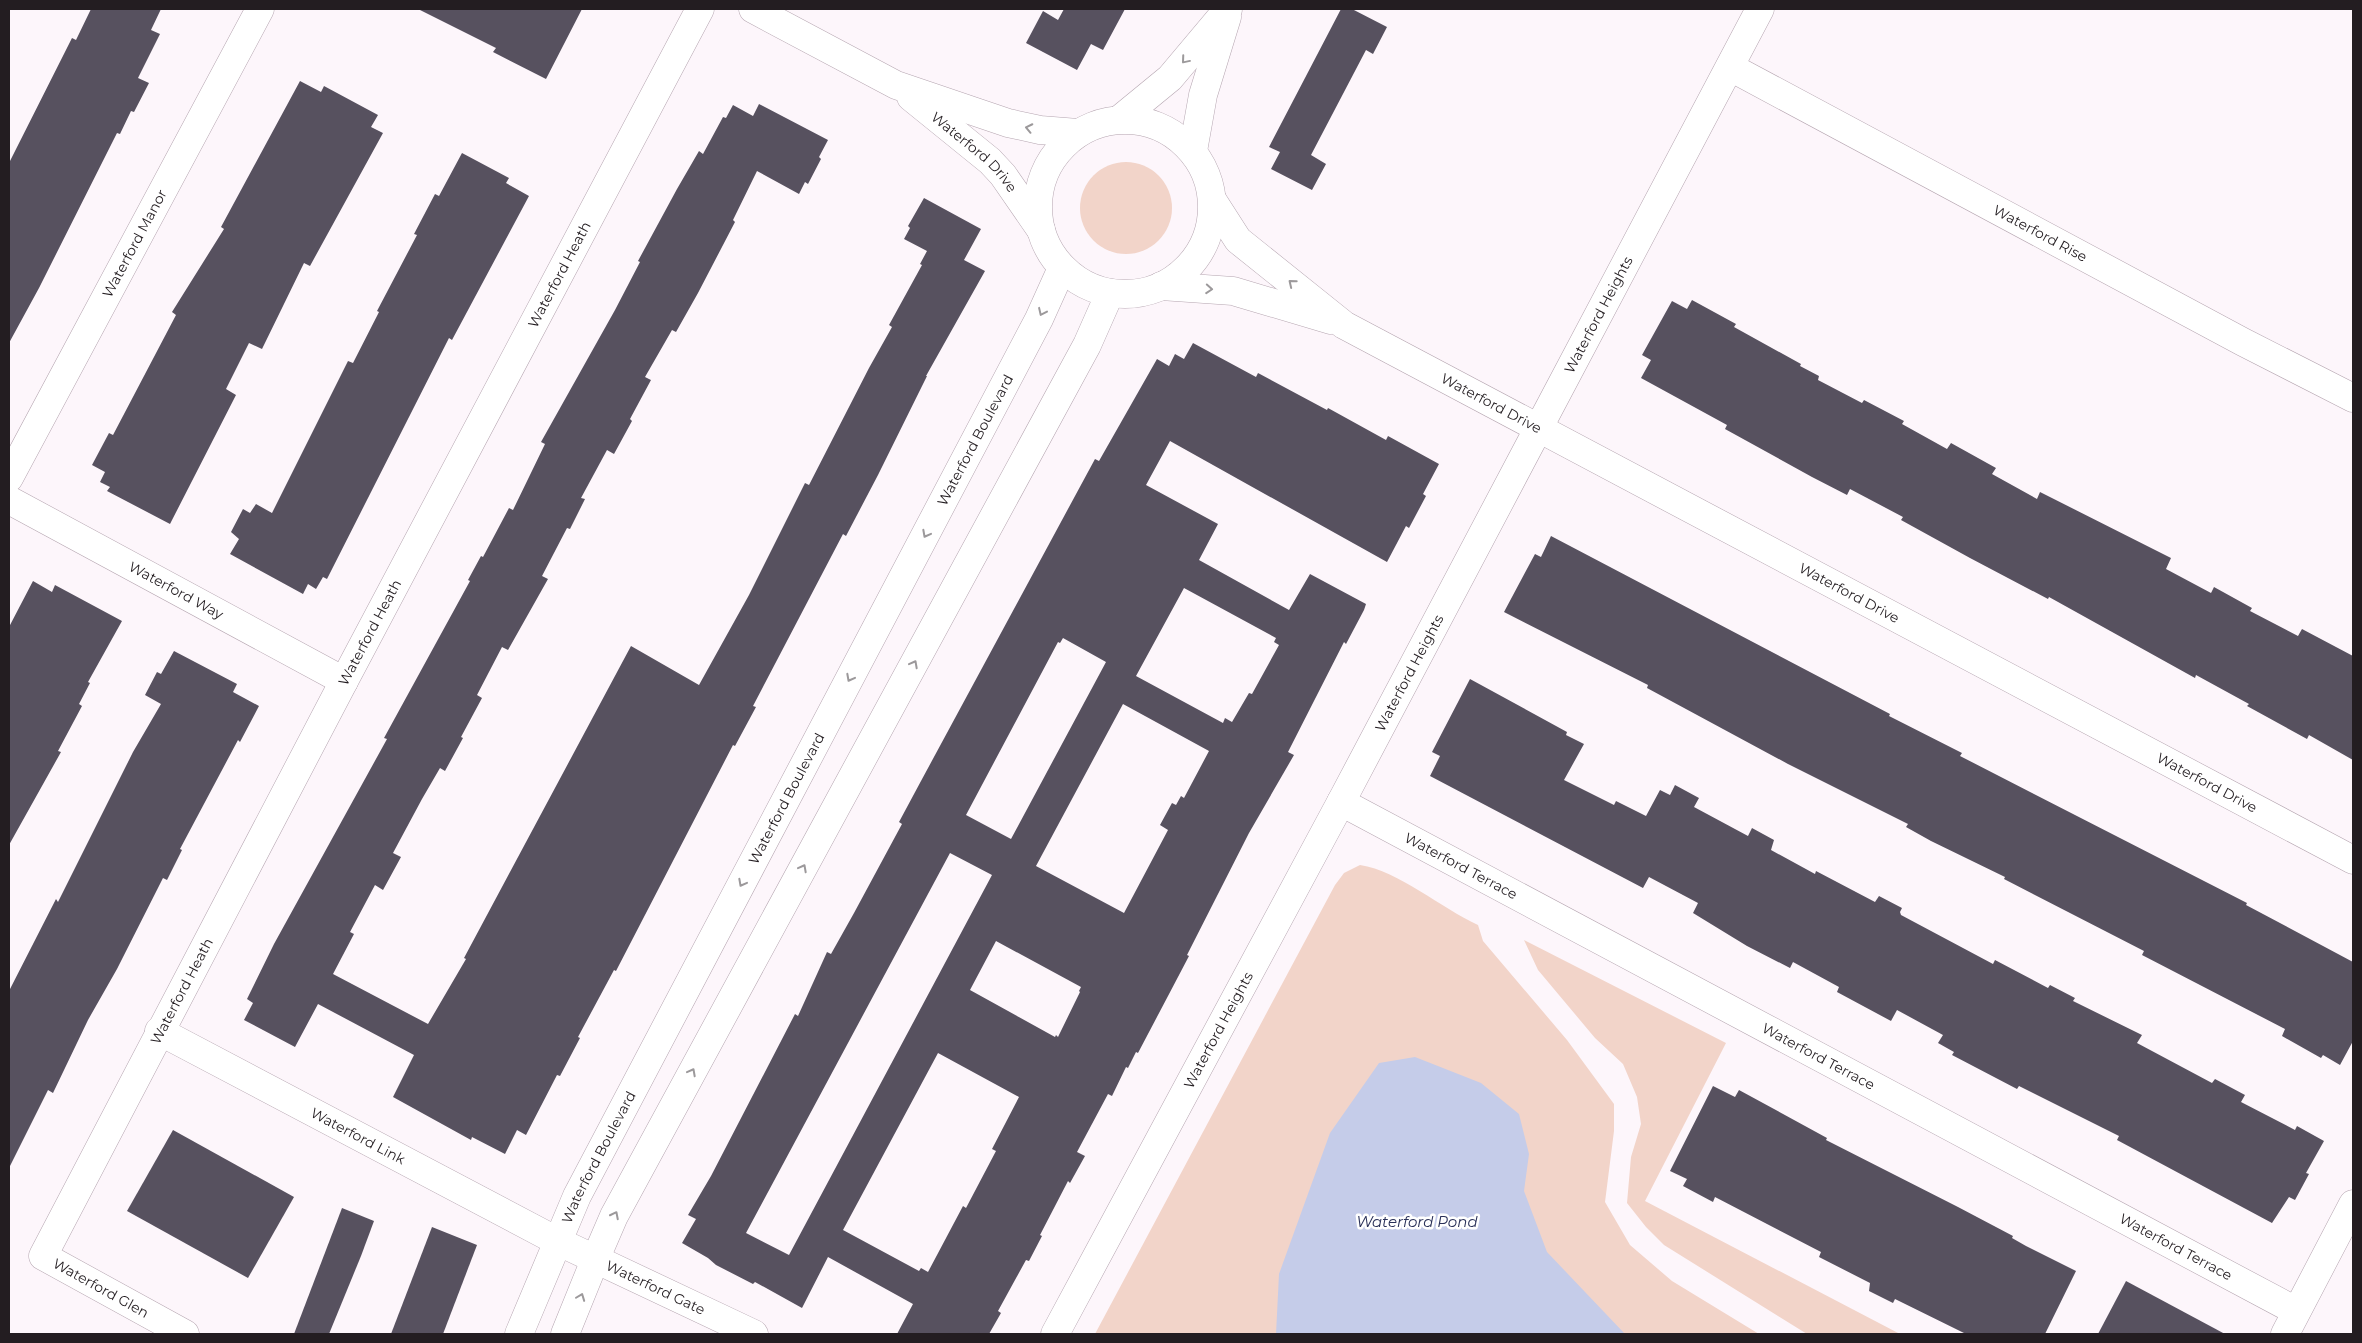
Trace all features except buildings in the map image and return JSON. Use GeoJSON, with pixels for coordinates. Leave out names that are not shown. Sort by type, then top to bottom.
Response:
{"type":"FeatureCollection","features":[{"type":"Feature","properties":{"kind":"street","name":"Waterford Manor"},"geometry":{"type":"LineString","coordinates":[[9,478],[260,9]]}},
{"type":"Feature","properties":{"kind":"street","name":"Waterford Heath"},"geometry":{"type":"LineString","coordinates":[[43,1256],[159,1031],[700,9]]}},
{"type":"Feature","properties":{"kind":"street","name":"Waterford Drive"},"geometry":{"type":"LineString","coordinates":[[753,9],[896,85],[1008,123],[1040,130],[1078,133]]}},
{"type":"Feature","properties":{"kind":"street"},"geometry":{"type":"LineString","coordinates":[[1120,119],[1170,78],[1229,9]]}},
{"type":"Feature","properties":{"kind":"street"},"geometry":{"type":"LineString","coordinates":[[1193,151],[1203,95],[1229,9]]}},
{"type":"Feature","properties":{"kind":"street","name":"Waterford Heights"},"geometry":{"type":"LineString","coordinates":[[1055,1334],[1341,802],[1760,9]]}},
{"type":"Feature","properties":{"kind":"street","name":"Waterford Rise"},"geometry":{"type":"LineString","coordinates":[[1730,67],[2235,338],[2353,398]]}},
{"type":"Feature","properties":{"kind":"street","name":"Waterford Drive"},"geometry":{"type":"LineString","coordinates":[[896,85],[990,160],[1003,175],[1041,230]]}},
{"type":"Feature","properties":{"kind":"street"},"geometry":{"type":"LineString","coordinates":[[1120,119],[1148,122],[1172,132],[1193,151],[1207,174],[1213,201],[1211,225],[1203,248],[1188,268],[1169,283],[1140,293],[1110,293],[1084,284],[1062,268],[1049,251],[1041,230],[1038,203],[1043,176],[1057,152],[1078,133],[1098,123],[1120,119]]}},
{"type":"Feature","properties":{"kind":"street","name":"Waterford Drive"},"geometry":{"type":"LineString","coordinates":[[1213,201],[1238,240],[1344,325],[2353,860]]}},
{"type":"Feature","properties":{"kind":"street","name":"Waterford Boulevard"},"geometry":{"type":"LineString","coordinates":[[519,1334],[577,1196],[1034,328],[1062,268]]}},
{"type":"Feature","properties":{"kind":"street","name":"Waterford Drive"},"geometry":{"type":"LineString","coordinates":[[1160,286],[1233,291],[1344,325]]}},
{"type":"Feature","properties":{"kind":"street"},"geometry":{"type":"LineString","coordinates":[[565,1334],[614,1216],[1086,345],[1110,293]]}},
{"type":"Feature","properties":{"kind":"street","name":"Waterford Way"},"geometry":{"type":"LineString","coordinates":[[9,500],[344,680]]}},
{"type":"Feature","properties":{"kind":"street","name":"Waterford Terrace"},"geometry":{"type":"LineString","coordinates":[[1341,802],[2290,1323]]}},
{"type":"Feature","properties":{"kind":"street","name":"Waterford Link"},"geometry":{"type":"LineString","coordinates":[[159,1031],[557,1241]]}},
{"type":"Feature","properties":{"kind":"street"},"geometry":{"type":"LineString","coordinates":[[2290,1323],[2353,1204]]}},
{"type":"Feature","properties":{"kind":"street","name":"Waterford Gate"},"geometry":{"type":"LineString","coordinates":[[557,1241],[754,1334]]}},
{"type":"Feature","properties":{"kind":"street","name":"Waterford Glen"},"geometry":{"type":"LineString","coordinates":[[43,1256],[185,1334]]}},
{"type":"Feature","properties":{"kind":"shaded area"},"geometry":{"type":"Polygon","coordinates":[[[1126,162],[1143,166],[1158,176],[1168,191],[1172,208],[1168,225],[1158,240],[1143,250],[1126,254],[1109,250],[1094,240],[1084,225],[1080,208],[1084,191],[1094,176],[1109,166],[1126,162]]]}},
{"type":"Feature","properties":{"kind":"shaded area"},"geometry":{"type":"Polygon","coordinates":[[[1360,865],[1375,869],[1405,882],[1478,925],[1483,941],[1567,1040],[1614,1104],[1614,1131],[1605,1202],[1630,1245],[1672,1281],[1759,1334],[1095,1334],[1335,885],[1344,873],[1360,865]]]}},
{"type":"Feature","properties":{"kind":"shaded area"},"geometry":{"type":"Polygon","coordinates":[[[1524,940],[1726,1043],[1645,1201],[1900,1334],[1807,1334],[1664,1245],[1646,1227],[1627,1203],[1631,1157],[1641,1124],[1637,1097],[1623,1064],[1595,1038],[1538,970],[1524,940]]]}},
{"type":"Feature","properties":{"kind":"water","name":"Waterford Pond"},"geometry":{"type":"Polygon","coordinates":[[[1415,1057],[1481,1083],[1519,1114],[1529,1154],[1524,1191],[1547,1252],[1625,1334],[1276,1334],[1279,1274],[1330,1133],[1379,1063],[1415,1057]]]}}]}
